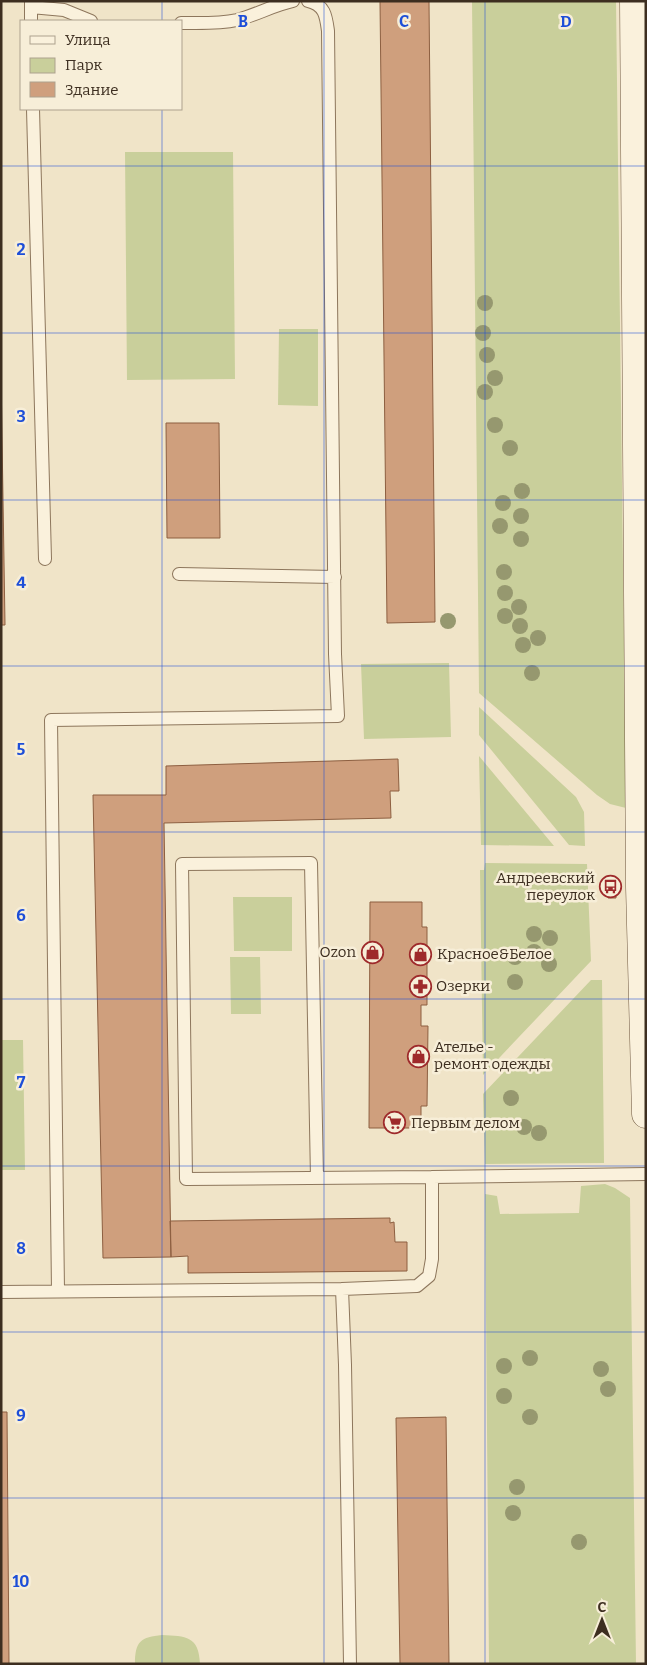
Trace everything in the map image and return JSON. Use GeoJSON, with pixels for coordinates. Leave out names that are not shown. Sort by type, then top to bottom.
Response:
{"type":"FeatureCollection","features":[{"type":"Feature","properties":{"kind":"main road"},"geometry":{"type":"LineString","coordinates":[[634,1],[640,887],[646,1114]]}},
{"type":"Feature","properties":{"kind":"lane"},"geometry":{"type":"LineString","coordinates":[[182,23],[236,20],[264,12],[282,3],[293,1]]}},
{"type":"Feature","properties":{"kind":"lane"},"geometry":{"type":"LineString","coordinates":[[58,1291],[51,720],[338,716],[328,31],[326,14],[315,2]]}},
{"type":"Feature","properties":{"kind":"lane"},"geometry":{"type":"LineString","coordinates":[[31,20],[31,4],[64,10],[89,20]]}},
{"type":"Feature","properties":{"kind":"lane"},"geometry":{"type":"LineString","coordinates":[[34,110],[45,559]]}},
{"type":"Feature","properties":{"kind":"lane"},"geometry":{"type":"LineString","coordinates":[[179,574],[335,577]]}},
{"type":"Feature","properties":{"kind":"lane"},"geometry":{"type":"LineString","coordinates":[[317,1178],[312,863],[182,864],[186,1179],[317,1178],[432,1177],[646,1174]]}},
{"type":"Feature","properties":{"kind":"lane"},"geometry":{"type":"LineString","coordinates":[[1,1292],[417,1286],[429,1276],[432,1259],[432,1177]]}},
{"type":"Feature","properties":{"kind":"lane"},"geometry":{"type":"LineString","coordinates":[[342,1288],[350,1664]]}},
{"type":"Feature","properties":{"kind":"green space"},"geometry":{"type":"Polygon","coordinates":[[[472,1],[616,1],[626,808],[610,804],[597,795],[479,693],[472,1]]]}},
{"type":"Feature","properties":{"kind":"green space"},"geometry":{"type":"Polygon","coordinates":[[[125,152],[233,152],[235,379],[127,380],[125,152]]]}},
{"type":"Feature","properties":{"kind":"green space"},"geometry":{"type":"Polygon","coordinates":[[[279,329],[318,329],[318,406],[278,405],[279,329]]]}},
{"type":"Feature","properties":{"kind":"green space"},"geometry":{"type":"Polygon","coordinates":[[[449,663],[451,737],[364,739],[361,664],[449,663]]]}},
{"type":"Feature","properties":{"kind":"green space"},"geometry":{"type":"Polygon","coordinates":[[[479,707],[576,797],[584,812],[585,846],[569,845],[479,735],[479,707]]]}},
{"type":"Feature","properties":{"kind":"green space"},"geometry":{"type":"Polygon","coordinates":[[[479,756],[554,846],[481,845],[479,756]]]}},
{"type":"Feature","properties":{"kind":"green space"},"geometry":{"type":"Polygon","coordinates":[[[485,863],[587,864],[591,961],[483,1075],[480,870],[484,870],[485,863]]]}},
{"type":"Feature","properties":{"kind":"green space"},"geometry":{"type":"Polygon","coordinates":[[[233,897],[292,897],[292,951],[234,951],[233,897]]]}},
{"type":"Feature","properties":{"kind":"green space"},"geometry":{"type":"Polygon","coordinates":[[[230,957],[260,957],[261,1014],[231,1014],[230,957]]]}},
{"type":"Feature","properties":{"kind":"green space"},"geometry":{"type":"Polygon","coordinates":[[[591,980],[602,980],[604,1163],[485,1164],[483,1094],[591,980]]]}},
{"type":"Feature","properties":{"kind":"green space"},"geometry":{"type":"Polygon","coordinates":[[[1,1040],[23,1040],[25,1170],[1,1170],[1,1040]]]}},
{"type":"Feature","properties":{"kind":"green space"},"geometry":{"type":"Polygon","coordinates":[[[605,1184],[630,1198],[636,1664],[489,1664],[485,1194],[497,1196],[500,1214],[579,1213],[581,1186],[605,1184]]]}},
{"type":"Feature","properties":{"kind":"green space"},"geometry":{"type":"Polygon","coordinates":[[[162,1635],[190,1639],[197,1648],[200,1664],[135,1664],[138,1645],[144,1639],[162,1635]]]}},
{"type":"Feature","properties":{"kind":"building"},"geometry":{"type":"Polygon","coordinates":[[[380,1],[429,1],[435,622],[387,623],[380,1]]]}},
{"type":"Feature","properties":{"kind":"building"},"geometry":{"type":"Polygon","coordinates":[[[1,373],[5,625],[1,625],[1,373]]]}},
{"type":"Feature","properties":{"kind":"building"},"geometry":{"type":"Polygon","coordinates":[[[166,423],[219,423],[220,538],[167,538],[166,423]]]}},
{"type":"Feature","properties":{"kind":"building"},"geometry":{"type":"Polygon","coordinates":[[[398,759],[399,791],[390,791],[391,818],[164,823],[171,1257],[103,1258],[93,795],[166,795],[166,766],[398,759]]]}},
{"type":"Feature","properties":{"kind":"building"},"geometry":{"type":"Polygon","coordinates":[[[608,878],[615,878],[616,898],[608,898],[608,878]]]}},
{"type":"Feature","properties":{"kind":"building"},"geometry":{"type":"Polygon","coordinates":[[[370,902],[422,902],[422,927],[427,927],[427,1005],[421,1005],[421,1026],[428,1026],[427,1106],[421,1106],[421,1128],[369,1128],[370,902]]]}},
{"type":"Feature","properties":{"kind":"building"},"geometry":{"type":"Polygon","coordinates":[[[390,1218],[390,1223],[394,1222],[395,1242],[407,1242],[407,1271],[188,1273],[188,1256],[171,1257],[170,1221],[390,1218]]]}},
{"type":"Feature","properties":{"kind":"building"},"geometry":{"type":"Polygon","coordinates":[[[1,1412],[7,1412],[9,1664],[1,1664],[1,1412]]]}},
{"type":"Feature","properties":{"kind":"building"},"geometry":{"type":"Polygon","coordinates":[[[446,1417],[449,1664],[400,1664],[396,1418],[446,1417]]]}},
{"type":"Feature","properties":{"kind":"place","name":"Андреевский переулок"},"geometry":{"type":"Point","coordinates":[611,887]}},
{"type":"Feature","properties":{"kind":"place","name":"Ozon"},"geometry":{"type":"Point","coordinates":[372,952]}},
{"type":"Feature","properties":{"kind":"place","name":"Красное&Белое"},"geometry":{"type":"Point","coordinates":[421,954]}},
{"type":"Feature","properties":{"kind":"place","name":"Озерки"},"geometry":{"type":"Point","coordinates":[420,986]}},
{"type":"Feature","properties":{"kind":"place","name":"Ателье - ремонт одежды"},"geometry":{"type":"Point","coordinates":[418,1056]}},
{"type":"Feature","properties":{"kind":"place","name":"Первым делом"},"geometry":{"type":"Point","coordinates":[395,1123]}}]}
